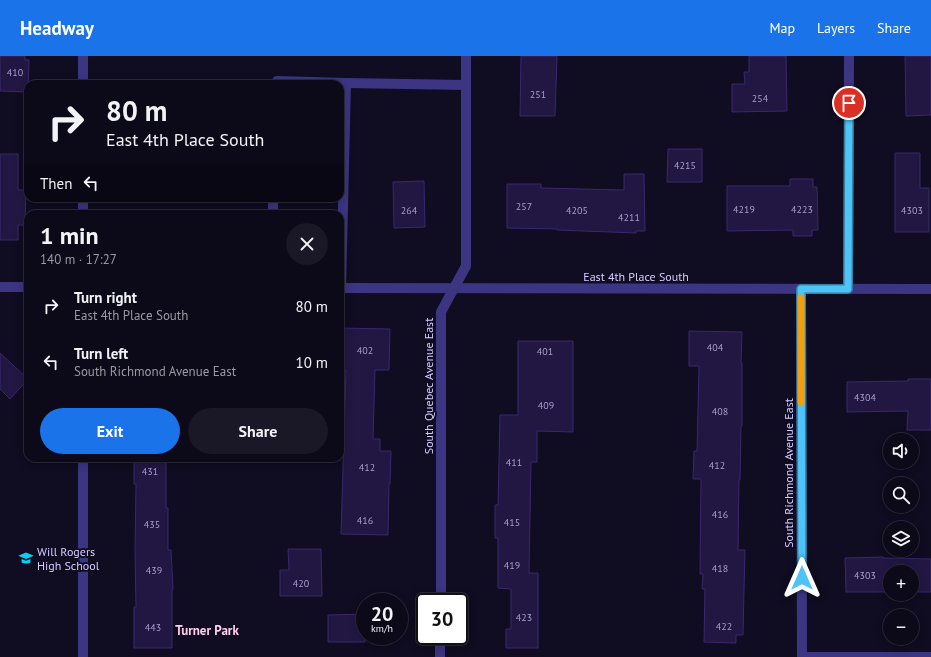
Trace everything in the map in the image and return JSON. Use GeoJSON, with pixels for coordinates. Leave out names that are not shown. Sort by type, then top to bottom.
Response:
{"type":"FeatureCollection","features":[{"type":"Feature","properties":{"kind":"street"},"geometry":{"type":"LineString","coordinates":[[83,56],[83,80]]}},
{"type":"Feature","properties":{"kind":"street","name":"South Quebec Avenue East"},"geometry":{"type":"LineString","coordinates":[[440,593],[441,312],[466,266],[466,56]]}},
{"type":"Feature","properties":{"kind":"street"},"geometry":{"type":"LineString","coordinates":[[848,289],[849,56]]}},
{"type":"Feature","properties":{"kind":"street"},"geometry":{"type":"LineString","coordinates":[[344,151],[346,83],[466,85]]}},
{"type":"Feature","properties":{"kind":"street"},"geometry":{"type":"LineString","coordinates":[[0,287],[24,287]]}},
{"type":"Feature","properties":{"kind":"street","name":"East 4th Place South"},"geometry":{"type":"LineString","coordinates":[[344,288],[931,289]]}},
{"type":"Feature","properties":{"kind":"street","name":"South Richmond Avenue East"},"geometry":{"type":"LineString","coordinates":[[801,289],[802,657]]}},
{"type":"Feature","properties":{"kind":"street"},"geometry":{"type":"LineString","coordinates":[[83,462],[83,657]]}},
{"type":"Feature","properties":{"kind":"street"},"geometry":{"type":"LineString","coordinates":[[440,645],[440,657]]}},
{"type":"Feature","properties":{"kind":"street"},"geometry":{"type":"LineString","coordinates":[[802,657],[931,657]]}},
{"type":"Feature","properties":{"kind":"building"},"geometry":{"type":"Polygon","coordinates":[[[0,56],[25,56],[25,60],[29,60],[28,80],[24,80],[24,92],[0,91],[0,56]]]}},
{"type":"Feature","properties":{"kind":"building"},"geometry":{"type":"Polygon","coordinates":[[[521,56],[557,56],[555,116],[520,116],[521,56]]]}},
{"type":"Feature","properties":{"kind":"building"},"geometry":{"type":"Polygon","coordinates":[[[749,56],[786,56],[787,111],[732,112],[732,84],[745,84],[744,72],[749,72],[749,56]]]}},
{"type":"Feature","properties":{"kind":"building"},"geometry":{"type":"Polygon","coordinates":[[[905,56],[931,56],[931,115],[906,116],[905,56]]]}},
{"type":"Feature","properties":{"kind":"building"},"geometry":{"type":"Polygon","coordinates":[[[668,149],[702,149],[702,182],[667,182],[668,149]]]}},
{"type":"Feature","properties":{"kind":"building"},"geometry":{"type":"Polygon","coordinates":[[[895,153],[920,153],[920,188],[929,188],[929,232],[895,232],[895,153]]]}},
{"type":"Feature","properties":{"kind":"building"},"geometry":{"type":"Polygon","coordinates":[[[0,154],[18,154],[18,190],[24,190],[24,202],[26,202],[24,225],[18,225],[18,240],[0,240],[0,154]]]}},
{"type":"Feature","properties":{"kind":"building"},"geometry":{"type":"Polygon","coordinates":[[[624,174],[644,174],[645,231],[636,231],[636,233],[507,228],[507,184],[541,184],[541,188],[624,190],[624,174]]]}},
{"type":"Feature","properties":{"kind":"building"},"geometry":{"type":"Polygon","coordinates":[[[790,179],[813,179],[813,187],[817,187],[818,230],[812,230],[812,236],[793,236],[793,230],[727,231],[727,186],[790,186],[790,179]]]}},
{"type":"Feature","properties":{"kind":"building"},"geometry":{"type":"Polygon","coordinates":[[[424,181],[425,227],[394,228],[393,182],[424,181]]]}},
{"type":"Feature","properties":{"kind":"building"},"geometry":{"type":"Polygon","coordinates":[[[344,328],[390,329],[389,370],[375,370],[373,439],[380,439],[380,451],[391,451],[388,535],[341,534],[346,370],[344,370],[344,328]]]}},
{"type":"Feature","properties":{"kind":"building"},"geometry":{"type":"Polygon","coordinates":[[[689,331],[742,332],[742,426],[739,480],[738,550],[745,550],[743,635],[736,635],[736,643],[704,642],[705,589],[702,589],[703,574],[700,574],[701,479],[693,479],[694,451],[697,451],[699,366],[689,366],[689,331]]]}},
{"type":"Feature","properties":{"kind":"building"},"geometry":{"type":"Polygon","coordinates":[[[518,341],[573,341],[573,432],[537,431],[537,462],[531,462],[529,573],[538,573],[538,648],[506,648],[506,629],[511,629],[511,589],[498,588],[498,538],[495,538],[495,505],[498,505],[500,415],[518,415],[518,341]]]}},
{"type":"Feature","properties":{"kind":"building"},"geometry":{"type":"Polygon","coordinates":[[[0,353],[24,375],[24,383],[10,399],[0,389],[0,353]]]}},
{"type":"Feature","properties":{"kind":"building"},"geometry":{"type":"Polygon","coordinates":[[[908,379],[931,379],[931,430],[907,430],[908,411],[847,412],[847,382],[908,381],[908,379]]]}},
{"type":"Feature","properties":{"kind":"building"},"geometry":{"type":"Polygon","coordinates":[[[134,462],[166,462],[168,550],[171,550],[173,589],[172,648],[134,648],[134,607],[136,607],[136,484],[134,484],[134,462]]]}},
{"type":"Feature","properties":{"kind":"building"},"geometry":{"type":"Polygon","coordinates":[[[288,549],[321,549],[322,596],[280,596],[280,570],[289,570],[288,549]]]}},
{"type":"Feature","properties":{"kind":"building"},"geometry":{"type":"Polygon","coordinates":[[[883,557],[931,559],[931,592],[919,592],[919,565],[883,565],[883,592],[846,592],[845,558],[883,557]]]}},
{"type":"Feature","properties":{"kind":"building"},"geometry":{"type":"Polygon","coordinates":[[[356,614],[356,642],[328,642],[328,615],[356,614]]]}},
{"type":"Feature","properties":{"kind":"slow traffic"},"geometry":{"type":"LineString","coordinates":[[801,298],[801,402]]}},
{"type":"Feature","properties":{"kind":"place","name":"Will Rogers High School"},"geometry":{"type":"Point","coordinates":[26,558]}},
{"type":"Feature","properties":{"kind":"district","name":"Turner Park"},"geometry":{"type":"Point","coordinates":[207,630]}},
{"type":"Feature","properties":{"kind":"route"},"geometry":{"type":"LineString","coordinates":[[802,578],[801,289],[848,289],[849,103]]}}]}
